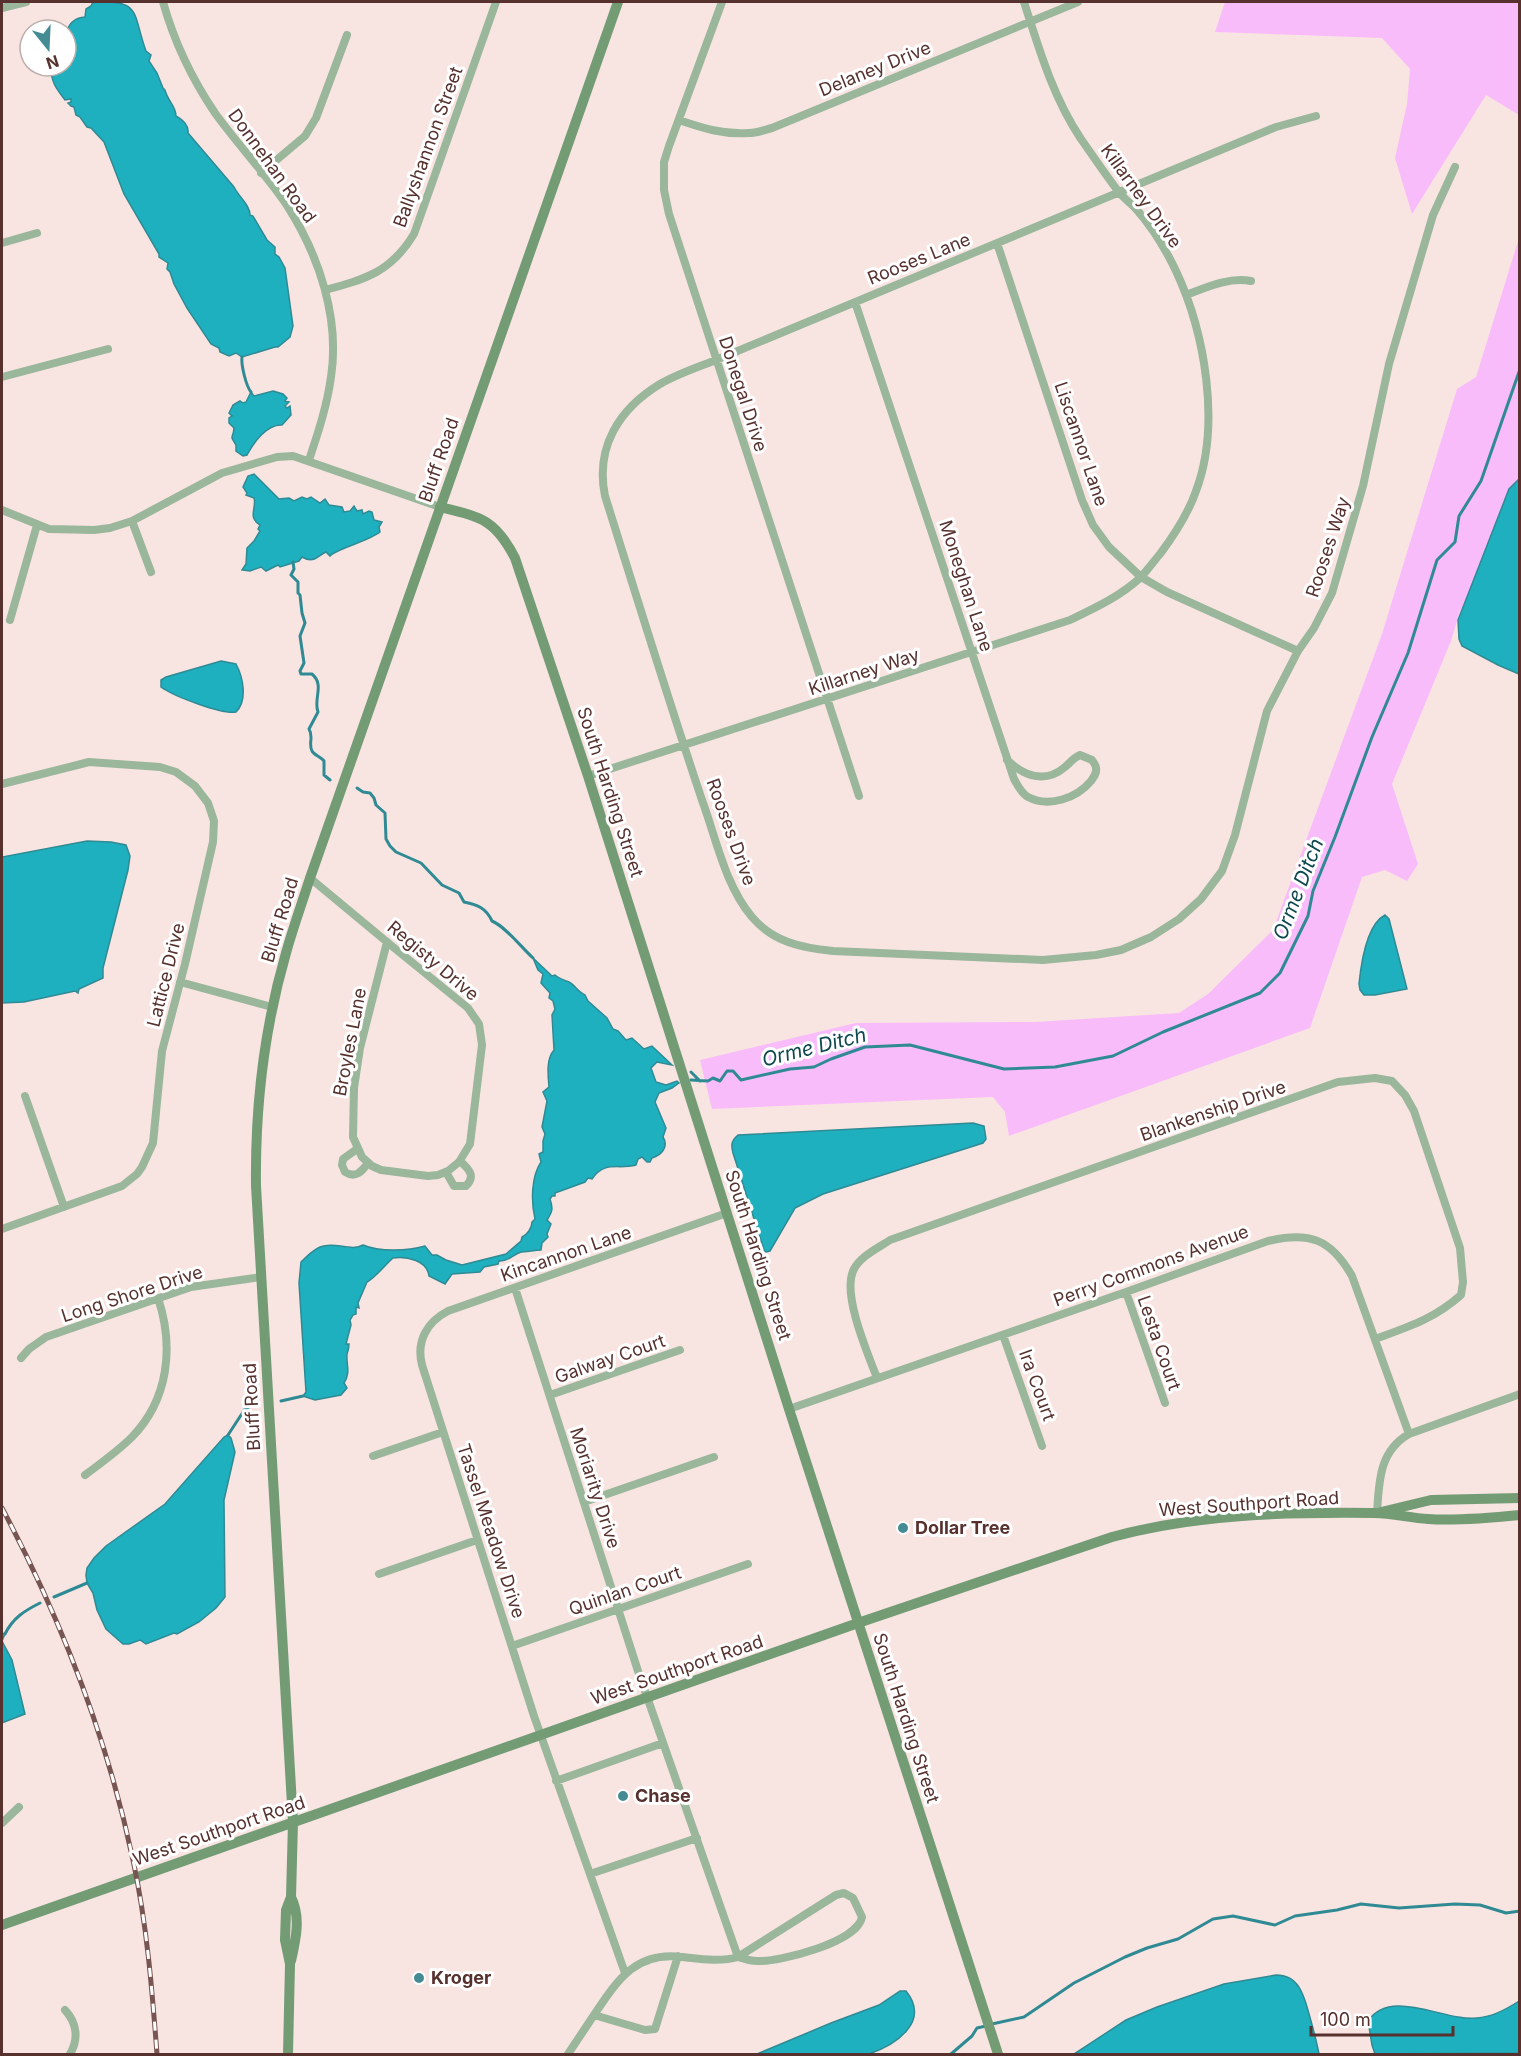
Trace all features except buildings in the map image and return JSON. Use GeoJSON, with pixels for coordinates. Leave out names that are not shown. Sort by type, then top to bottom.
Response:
{"type":"FeatureCollection","features":[{"type":"Feature","properties":{"kind":"main road","name":"Bluff Road"},"geometry":{"type":"LineString","coordinates":[[288,2055],[290,1964],[297,1934],[296,1908],[291,1897],[293,1822],[257,1205],[256,1144],[261,1076],[272,1007],[286,951],[310,878],[618,2]]}},
{"type":"Feature","properties":{"kind":"main road","name":"South Harding Street"},"geometry":{"type":"LineString","coordinates":[[440,507],[469,514],[487,522],[500,532],[515,558],[588,776],[789,1409],[998,2055]]}},
{"type":"Feature","properties":{"kind":"main road","name":"West Southport Road"},"geometry":{"type":"LineString","coordinates":[[1377,1513],[1431,1500],[1520,1498]]}},
{"type":"Feature","properties":{"kind":"main road","name":"West Southport Road"},"geometry":{"type":"LineString","coordinates":[[2,1925],[858,1623],[1138,1529],[1231,1518],[1377,1513],[1430,1519],[1520,1515]]}},
{"type":"Feature","properties":{"kind":"street"},"geometry":{"type":"LineString","coordinates":[[2,8],[26,2]]}},
{"type":"Feature","properties":{"kind":"street","name":"Donnehan Road"},"geometry":{"type":"LineString","coordinates":[[163,2],[169,25],[190,71],[215,112],[286,205],[302,230],[316,259],[325,290],[332,330],[331,374],[322,421],[309,460]]}},
{"type":"Feature","properties":{"kind":"street","name":"Ballyshannon Street"},"geometry":{"type":"LineString","coordinates":[[325,290],[358,281],[382,270],[404,249],[414,234],[496,2]]}},
{"type":"Feature","properties":{"kind":"street","name":"Donegal Drive"},"geometry":{"type":"LineString","coordinates":[[722,2],[664,162],[665,198],[859,796]]}},
{"type":"Feature","properties":{"kind":"street","name":"Killarney Drive"},"geometry":{"type":"LineString","coordinates":[[1023,2],[1060,104],[1119,192],[1137,209],[1153,231],[1186,295],[1199,335],[1206,377],[1208,418],[1204,459],[1197,490],[1170,542],[1141,578]]}},
{"type":"Feature","properties":{"kind":"street","name":"Delaney Drive"},"geometry":{"type":"LineString","coordinates":[[679,120],[727,133],[749,133],[772,128],[1078,2]]}},
{"type":"Feature","properties":{"kind":"street"},"geometry":{"type":"LineString","coordinates":[[261,173],[305,136],[316,118],[346,35]]}},
{"type":"Feature","properties":{"kind":"street","name":"Rooses Lane"},"geometry":{"type":"LineString","coordinates":[[605,496],[602,474],[605,452],[611,435],[622,416],[637,400],[662,383],[1276,127],[1316,116]]}},
{"type":"Feature","properties":{"kind":"street","name":"Rooses Way"},"geometry":{"type":"LineString","coordinates":[[1121,950],[1151,937],[1179,919],[1201,899],[1222,871],[1235,835],[1267,711],[1332,593],[1363,486],[1393,352],[1433,215],[1455,167]]}},
{"type":"Feature","properties":{"kind":"street"},"geometry":{"type":"LineString","coordinates":[[2,243],[37,233]]}},
{"type":"Feature","properties":{"kind":"street","name":"Liscannor Lane"},"geometry":{"type":"LineString","coordinates":[[997,243],[1082,500],[1094,525],[1109,547],[1141,578],[1298,651]]}},
{"type":"Feature","properties":{"kind":"street"},"geometry":{"type":"LineString","coordinates":[[1186,295],[1222,282],[1251,281]]}},
{"type":"Feature","properties":{"kind":"street","name":"Moneghan Lane"},"geometry":{"type":"LineString","coordinates":[[855,302],[1014,779],[1020,790],[1028,797],[1041,801],[1058,801],[1086,787],[1095,777],[1096,770],[1092,760],[1080,755],[1054,774],[1035,777],[1020,771],[1008,760]]}},
{"type":"Feature","properties":{"kind":"street"},"geometry":{"type":"LineString","coordinates":[[2,377],[108,349]]}},
{"type":"Feature","properties":{"kind":"street"},"geometry":{"type":"LineString","coordinates":[[2,510],[50,528],[94,530],[110,528],[132,521],[222,473],[277,457],[293,456],[440,507]]}},
{"type":"Feature","properties":{"kind":"street","name":"Rooses Drive"},"geometry":{"type":"LineString","coordinates":[[605,496],[684,745],[729,876],[740,901],[753,919],[778,938],[802,948],[833,951],[1043,960],[1121,950]]}},
{"type":"Feature","properties":{"kind":"street"},"geometry":{"type":"LineString","coordinates":[[132,521],[151,572]]}},
{"type":"Feature","properties":{"kind":"street"},"geometry":{"type":"LineString","coordinates":[[10,620],[37,525]]}},
{"type":"Feature","properties":{"kind":"street","name":"Killarney Way"},"geometry":{"type":"LineString","coordinates":[[588,776],[1070,620],[1107,602],[1141,578]]}},
{"type":"Feature","properties":{"kind":"street","name":"Lattice Drive"},"geometry":{"type":"LineString","coordinates":[[2,784],[88,762],[160,767],[176,772],[195,786],[208,803],[213,821],[213,842],[159,1064],[154,1140],[149,1156],[137,1174],[122,1186],[64,1207]]}},
{"type":"Feature","properties":{"kind":"street","name":"Registy Drive"},"geometry":{"type":"LineString","coordinates":[[310,878],[468,1008],[475,1017],[480,1029],[482,1045],[471,1140],[466,1154],[446,1172]]}},
{"type":"Feature","properties":{"kind":"street","name":"Broyles Lane"},"geometry":{"type":"LineString","coordinates":[[387,942],[365,1025],[357,1068],[352,1129],[357,1149],[368,1163],[381,1170],[428,1176],[446,1172]]}},
{"type":"Feature","properties":{"kind":"street"},"geometry":{"type":"LineString","coordinates":[[180,982],[272,1007]]}},
{"type":"Feature","properties":{"kind":"street","name":"Blankenship Drive"},"geometry":{"type":"LineString","coordinates":[[877,1378],[856,1320],[850,1287],[852,1271],[862,1259],[890,1240],[1338,1082],[1375,1078],[1392,1081],[1405,1095],[1414,1111],[1460,1248],[1463,1281],[1461,1295],[1438,1314],[1375,1339]]}},
{"type":"Feature","properties":{"kind":"street"},"geometry":{"type":"LineString","coordinates":[[2,1229],[64,1207],[25,1096]]}},
{"type":"Feature","properties":{"kind":"street"},"geometry":{"type":"LineString","coordinates":[[357,1149],[343,1159],[342,1165],[345,1172],[352,1175],[358,1174],[368,1163]]}},
{"type":"Feature","properties":{"kind":"street"},"geometry":{"type":"LineString","coordinates":[[446,1172],[454,1186],[466,1186],[471,1179],[471,1173],[460,1161]]}},
{"type":"Feature","properties":{"kind":"street","name":"Kincannon Lane"},"geometry":{"type":"LineString","coordinates":[[423,1335],[431,1323],[444,1313],[728,1213]]}},
{"type":"Feature","properties":{"kind":"street","name":"Perry Commons Avenue"},"geometry":{"type":"LineString","coordinates":[[789,1409],[1268,1240],[1288,1235],[1308,1237],[1323,1243],[1337,1253],[1345,1264],[1352,1276],[1409,1434]]}},
{"type":"Feature","properties":{"kind":"street","name":"Long Shore Drive"},"geometry":{"type":"LineString","coordinates":[[21,1358],[29,1348],[46,1337],[158,1298],[191,1287],[261,1277]]}},
{"type":"Feature","properties":{"kind":"street","name":"Moriarity Drive"},"geometry":{"type":"LineString","coordinates":[[515,1288],[647,1698],[738,1957]]}},
{"type":"Feature","properties":{"kind":"street","name":"Lesta Court"},"geometry":{"type":"LineString","coordinates":[[1126,1292],[1164,1403]]}},
{"type":"Feature","properties":{"kind":"street"},"geometry":{"type":"LineString","coordinates":[[85,1475],[133,1435],[147,1417],[158,1396],[165,1373],[168,1341],[158,1298]]}},
{"type":"Feature","properties":{"kind":"street","name":"Tassel Meadow Drive"},"geometry":{"type":"LineString","coordinates":[[423,1335],[420,1348],[421,1361],[477,1540],[540,1735],[625,1973]]}},
{"type":"Feature","properties":{"kind":"street","name":"Ira Court"},"geometry":{"type":"LineString","coordinates":[[1003,1335],[1042,1446]]}},
{"type":"Feature","properties":{"kind":"street","name":"Galway Court"},"geometry":{"type":"LineString","coordinates":[[550,1395],[680,1350]]}},
{"type":"Feature","properties":{"kind":"street"},"geometry":{"type":"LineString","coordinates":[[1377,1513],[1382,1466],[1394,1445],[1409,1434],[1520,1394]]}},
{"type":"Feature","properties":{"kind":"street"},"geometry":{"type":"LineString","coordinates":[[373,1456],[443,1432]]}},
{"type":"Feature","properties":{"kind":"street"},"geometry":{"type":"LineString","coordinates":[[584,1502],[714,1457]]}},
{"type":"Feature","properties":{"kind":"street"},"geometry":{"type":"LineString","coordinates":[[379,1574],[477,1540]]}},
{"type":"Feature","properties":{"kind":"street","name":"Quinlan Court"},"geometry":{"type":"LineString","coordinates":[[512,1646],[748,1564]]}},
{"type":"Feature","properties":{"kind":"street"},"geometry":{"type":"LineString","coordinates":[[556,1781],[663,1743]]}},
{"type":"Feature","properties":{"kind":"street"},"geometry":{"type":"LineString","coordinates":[[2,1823],[19,1807]]}},
{"type":"Feature","properties":{"kind":"street"},"geometry":{"type":"LineString","coordinates":[[590,1874],[697,1839]]}},
{"type":"Feature","properties":{"kind":"street"},"geometry":{"type":"LineString","coordinates":[[568,2055],[614,1985],[636,1965],[651,1958],[678,1956],[719,1960],[738,1957],[841,1893],[848,1894],[862,1914],[862,1921],[856,1928],[814,1951],[764,1961],[752,1961],[738,1957]]}},
{"type":"Feature","properties":{"kind":"street"},"geometry":{"type":"LineString","coordinates":[[594,2015],[645,2030],[655,2029],[678,1956]]}},
{"type":"Feature","properties":{"kind":"street"},"geometry":{"type":"LineString","coordinates":[[65,2010],[73,2020],[76,2032],[75,2045],[69,2055]]}},
{"type":"Feature","properties":{"kind":"shaded area"},"geometry":{"type":"Polygon","coordinates":[[[1225,2],[1519,2],[1519,115],[1486,95],[1412,214],[1395,158],[1407,104],[1410,69],[1382,38],[1215,32],[1225,2]]]}},
{"type":"Feature","properties":{"kind":"shaded area"},"geometry":{"type":"Polygon","coordinates":[[[1519,238],[1519,479],[1509,489],[1468,596],[1460,611],[1451,641],[1392,784],[1418,864],[1407,881],[1385,870],[1362,877],[1310,1028],[1009,1136],[1005,1112],[993,1097],[712,1109],[700,1060],[856,1023],[1035,1022],[1179,1013],[1208,994],[1273,930],[1382,634],[1457,389],[1476,377],[1519,238]]]}},
{"type":"Feature","properties":{"kind":"water"},"geometry":{"type":"Polygon","coordinates":[[[93,2],[120,3],[133,11],[146,51],[151,55],[149,61],[175,109],[176,116],[185,123],[188,133],[234,187],[267,240],[275,247],[275,254],[285,268],[293,326],[290,337],[278,347],[242,357],[236,353],[229,356],[211,344],[174,284],[167,269],[168,263],[159,257],[124,194],[104,142],[76,115],[74,107],[68,103],[71,99],[65,100],[54,84],[52,78],[78,78],[78,19],[85,17],[86,9],[93,2]]]}},
{"type":"Feature","properties":{"kind":"water"},"geometry":{"type":"Polygon","coordinates":[[[273,391],[287,398],[285,401],[289,402],[285,406],[287,408],[290,406],[291,415],[282,425],[276,425],[266,431],[247,455],[243,456],[236,451],[232,438],[234,428],[229,423],[229,418],[232,416],[229,413],[233,405],[240,401],[246,402],[251,392],[254,396],[273,391]]]}},
{"type":"Feature","properties":{"kind":"water"},"geometry":{"type":"Polygon","coordinates":[[[254,474],[279,499],[289,498],[294,501],[302,497],[307,499],[311,497],[320,503],[325,499],[329,505],[342,507],[344,512],[350,511],[354,506],[357,511],[362,510],[363,514],[372,512],[374,520],[382,522],[379,527],[380,532],[330,556],[326,552],[312,560],[302,557],[299,561],[280,567],[278,565],[266,571],[261,567],[250,571],[242,570],[246,564],[247,548],[260,531],[258,529],[260,525],[253,516],[254,498],[246,495],[243,487],[248,476],[254,474]]]}},
{"type":"Feature","properties":{"kind":"water"},"geometry":{"type":"Polygon","coordinates":[[[1519,479],[1519,674],[1462,646],[1459,639],[1458,620],[1509,489],[1519,479]]]}},
{"type":"Feature","properties":{"kind":"water"},"geometry":{"type":"Polygon","coordinates":[[[221,661],[236,664],[241,675],[243,695],[236,712],[220,711],[198,704],[161,687],[161,680],[166,677],[221,661]]]}},
{"type":"Feature","properties":{"kind":"water"},"geometry":{"type":"Polygon","coordinates":[[[87,841],[126,845],[130,856],[103,968],[103,978],[79,989],[78,993],[75,991],[24,1002],[2,1003],[2,857],[87,841]]]}},
{"type":"Feature","properties":{"kind":"water"},"geometry":{"type":"Polygon","coordinates":[[[1385,915],[1389,919],[1407,989],[1364,995],[1359,984],[1366,946],[1373,927],[1385,915]]]}},
{"type":"Feature","properties":{"kind":"water"},"geometry":{"type":"Polygon","coordinates":[[[533,958],[552,976],[555,975],[569,982],[585,995],[588,1001],[607,1018],[613,1029],[626,1040],[632,1038],[644,1049],[652,1046],[672,1065],[657,1062],[651,1068],[656,1082],[666,1085],[677,1081],[679,1083],[659,1093],[655,1102],[666,1128],[663,1137],[664,1150],[650,1162],[642,1157],[638,1159],[636,1165],[607,1168],[597,1173],[592,1179],[588,1178],[585,1182],[555,1193],[555,1196],[550,1199],[552,1210],[547,1220],[551,1224],[548,1237],[542,1243],[541,1250],[521,1252],[499,1261],[498,1264],[484,1267],[480,1272],[452,1274],[445,1284],[429,1276],[424,1266],[415,1260],[393,1258],[367,1282],[358,1303],[359,1308],[356,1307],[356,1314],[350,1320],[351,1325],[346,1344],[349,1344],[348,1372],[344,1383],[347,1388],[341,1395],[315,1400],[303,1396],[306,1392],[299,1283],[301,1262],[312,1251],[326,1245],[358,1247],[363,1245],[394,1250],[425,1246],[432,1255],[462,1265],[506,1254],[521,1241],[530,1229],[535,1219],[533,1197],[535,1175],[541,1162],[539,1154],[543,1152],[545,1134],[542,1127],[547,1101],[543,1092],[549,1087],[549,1062],[554,1050],[552,1015],[555,1009],[553,1001],[549,998],[550,993],[541,983],[543,974],[538,970],[533,958]]]}},
{"type":"Feature","properties":{"kind":"water"},"geometry":{"type":"Polygon","coordinates":[[[973,1123],[984,1126],[986,1139],[983,1143],[823,1194],[795,1208],[770,1251],[764,1250],[732,1150],[733,1141],[738,1135],[973,1123]]]}},
{"type":"Feature","properties":{"kind":"water"},"geometry":{"type":"Polygon","coordinates":[[[228,1435],[235,1452],[224,1500],[225,1597],[199,1622],[177,1634],[174,1633],[146,1644],[140,1640],[123,1644],[106,1629],[97,1610],[93,1593],[87,1583],[87,1568],[106,1546],[165,1504],[228,1435]]]}},
{"type":"Feature","properties":{"kind":"water"},"geometry":{"type":"Polygon","coordinates":[[[2,1641],[12,1660],[25,1714],[2,1723],[2,1641]]]}},
{"type":"Feature","properties":{"kind":"water"},"geometry":{"type":"Polygon","coordinates":[[[1276,1975],[1292,1979],[1301,1991],[1307,2005],[1319,2054],[1074,2054],[1126,2020],[1157,2007],[1224,1984],[1276,1975]]]}},
{"type":"Feature","properties":{"kind":"water"},"geometry":{"type":"Polygon","coordinates":[[[900,1991],[906,1991],[913,2002],[912,2022],[899,2038],[879,2050],[861,2055],[757,2054],[879,2005],[900,1991]]]}},
{"type":"Feature","properties":{"kind":"water"},"geometry":{"type":"Polygon","coordinates":[[[1519,2001],[1519,2053],[1375,2054],[1372,2045],[1368,2021],[1378,2011],[1390,2007],[1404,2006],[1464,2018],[1477,2018],[1499,2012],[1519,2001]]]}},
{"type":"Feature","properties":{"kind":"waterway"},"geometry":{"type":"LineString","coordinates":[[242,357],[244,375],[251,392]]}},
{"type":"Feature","properties":{"kind":"waterway","name":"Orme Ditch"},"geometry":{"type":"LineString","coordinates":[[691,1080],[708,1081],[713,1078],[720,1081],[727,1071],[733,1071],[741,1080],[790,1069],[814,1067],[865,1047],[910,1045],[1004,1069],[1055,1067],[1113,1056],[1163,1032],[1260,993],[1280,973],[1308,916],[1313,891],[1372,737],[1408,653],[1437,560],[1455,542],[1459,516],[1481,481],[1520,369]]}},
{"type":"Feature","properties":{"kind":"waterway"},"geometry":{"type":"LineString","coordinates":[[293,562],[294,569],[291,575],[298,582],[298,593],[305,623],[300,636],[304,663],[300,671],[301,674],[312,674],[318,683],[318,712],[309,729],[311,748],[324,761],[324,775],[330,780]]}},
{"type":"Feature","properties":{"kind":"waterway"},"geometry":{"type":"LineString","coordinates":[[357,788],[370,793],[376,805],[385,813],[386,839],[396,852],[421,863],[442,885],[459,893],[464,902],[484,910],[492,921],[508,932],[533,958]]}},
{"type":"Feature","properties":{"kind":"waterway","name":"Orme Ditch"},"geometry":{"type":"LineString","coordinates":[[691,1072],[700,1081]]}},
{"type":"Feature","properties":{"kind":"waterway","name":"Orme Ditch"},"geometry":{"type":"LineString","coordinates":[[281,1401],[303,1396]]}},
{"type":"Feature","properties":{"kind":"waterway","name":"Orme Ditch"},"geometry":{"type":"LineString","coordinates":[[228,1435],[245,1409],[257,1403]]}},
{"type":"Feature","properties":{"kind":"waterway","name":"Orme Ditch"},"geometry":{"type":"LineString","coordinates":[[54,1597],[87,1583]]}},
{"type":"Feature","properties":{"kind":"waterway","name":"Orme Ditch"},"geometry":{"type":"LineString","coordinates":[[5,1634],[20,1616],[40,1603]]}},
{"type":"Feature","properties":{"kind":"waterway"},"geometry":{"type":"LineString","coordinates":[[992,2024],[1024,2017],[1074,1983],[1125,1957],[1178,1939],[1213,1919],[1233,1916],[1275,1925],[1295,1916],[1361,1904],[1399,1908],[1455,1904],[1480,1905],[1506,1913],[1520,1911]]}},
{"type":"Feature","properties":{"kind":"waterway"},"geometry":{"type":"LineString","coordinates":[[951,2054],[972,2036],[977,2028],[986,2026]]}},
{"type":"Feature","properties":{"kind":"railway"},"geometry":{"type":"LineString","coordinates":[[2,1508],[63,1636],[110,1769],[133,1860],[142,1909],[157,2054]]}},
{"type":"Feature","properties":{"kind":"place","name":"Dollar Tree"},"geometry":{"type":"Point","coordinates":[903,1528]}},
{"type":"Feature","properties":{"kind":"place","name":"Chase"},"geometry":{"type":"Point","coordinates":[623,1796]}},
{"type":"Feature","properties":{"kind":"place","name":"Kroger"},"geometry":{"type":"Point","coordinates":[419,1978]}}]}
